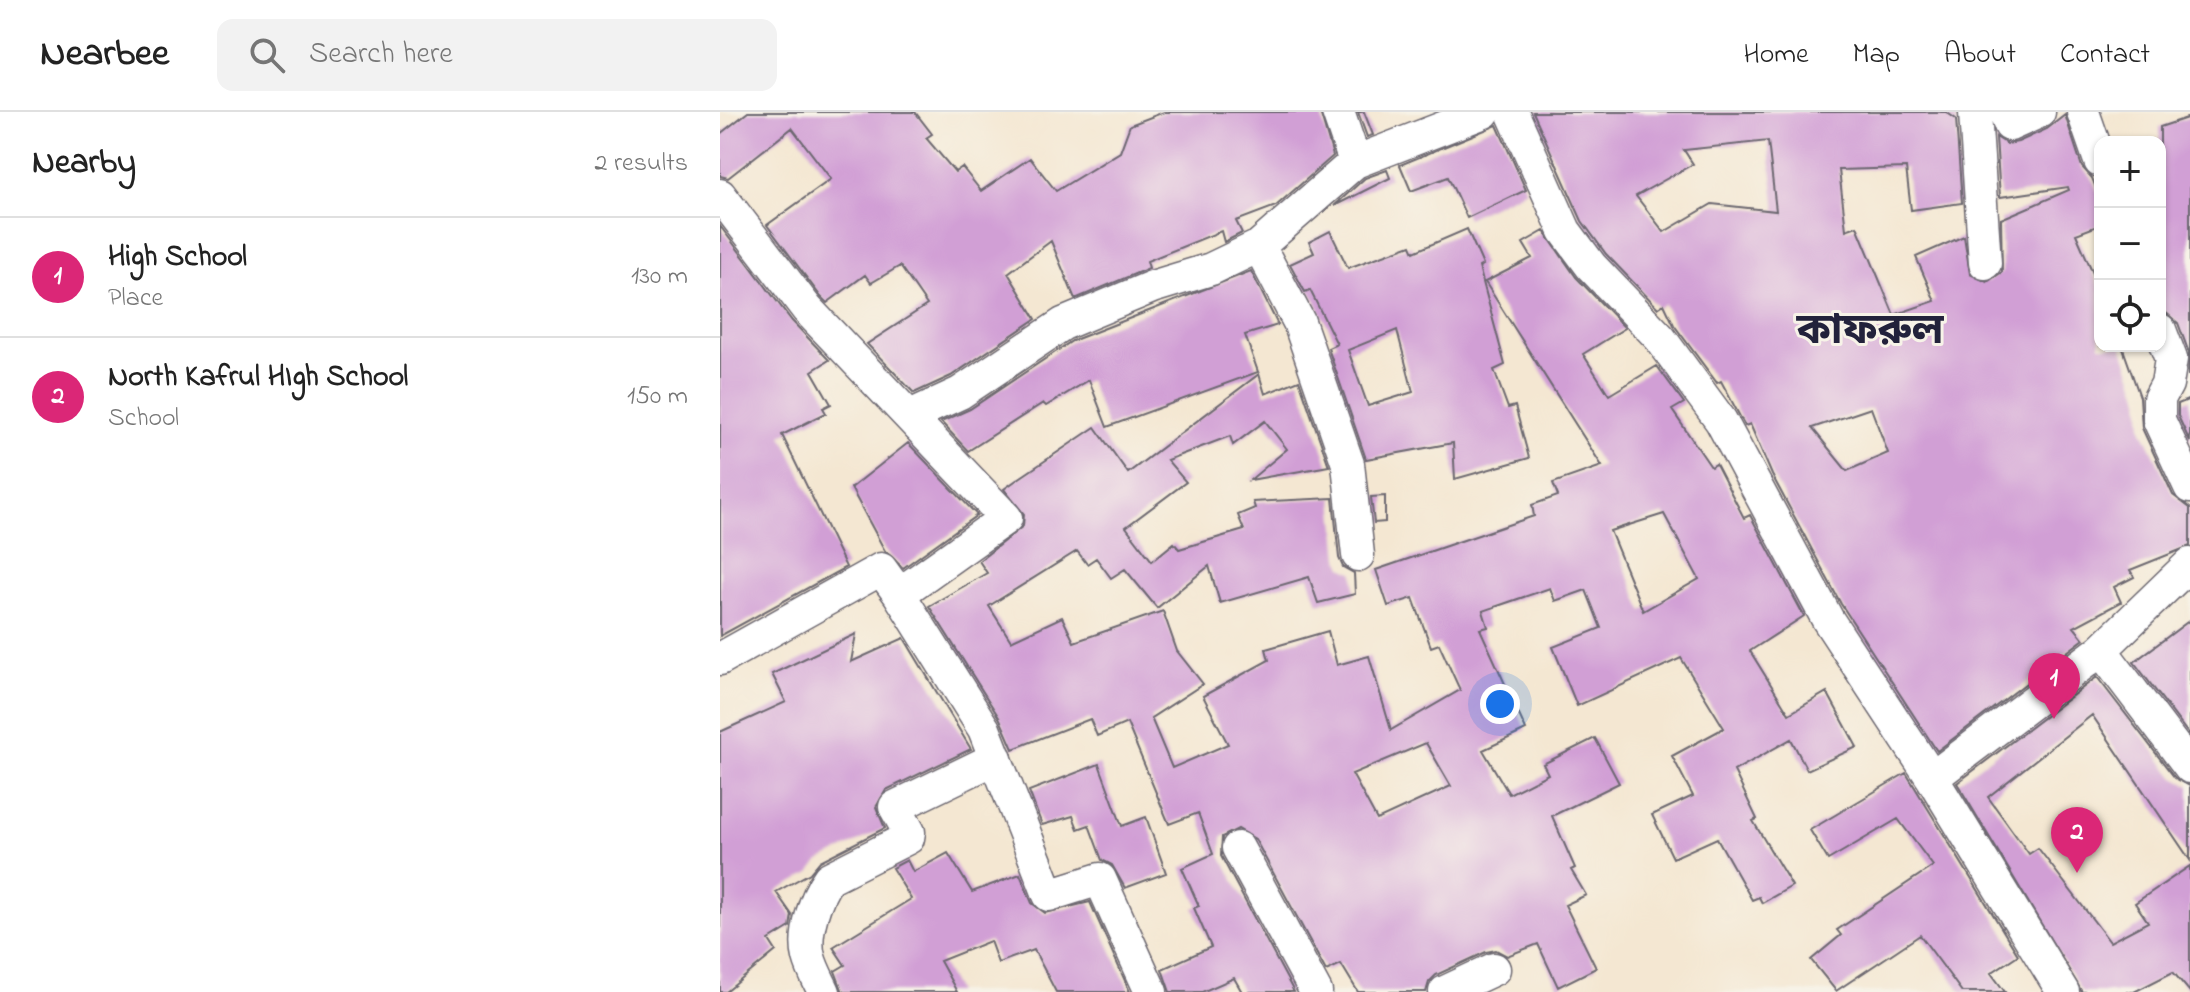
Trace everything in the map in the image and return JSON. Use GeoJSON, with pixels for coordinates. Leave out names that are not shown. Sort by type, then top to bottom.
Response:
{"type":"FeatureCollection","features":[{"type":"Feature","properties":{"kind":"street"},"geometry":{"type":"LineString","coordinates":[[1338,112],[1355,162]]}},
{"type":"Feature","properties":{"kind":"street"},"geometry":{"type":"LineString","coordinates":[[910,416],[960,393],[1063,324],[1152,287],[1211,269],[1259,246],[1355,162],[1484,112]]}},
{"type":"Feature","properties":{"kind":"street"},"geometry":{"type":"LineString","coordinates":[[1512,112],[1565,231],[1591,266],[1660,338],[1721,421],[1828,620],[1932,778],[2063,992]]}},
{"type":"Feature","properties":{"kind":"street"},"geometry":{"type":"LineString","coordinates":[[1985,263],[1973,112],[2018,116]]}},
{"type":"Feature","properties":{"kind":"street"},"geometry":{"type":"LineString","coordinates":[[2083,112],[2094,144]]}},
{"type":"Feature","properties":{"kind":"street"},"geometry":{"type":"LineString","coordinates":[[720,195],[807,309],[1006,518],[899,594]]}},
{"type":"Feature","properties":{"kind":"street"},"geometry":{"type":"LineString","coordinates":[[1259,246],[1299,322],[1348,464],[1358,555]]}},
{"type":"Feature","properties":{"kind":"street"},"geometry":{"type":"LineString","coordinates":[[2166,346],[2171,359],[2167,384],[2159,399],[2159,420],[2190,487]]}},
{"type":"Feature","properties":{"kind":"street"},"geometry":{"type":"LineString","coordinates":[[1932,778],[2101,650],[2190,564]]}},
{"type":"Feature","properties":{"kind":"street"},"geometry":{"type":"LineString","coordinates":[[720,659],[881,569],[984,729],[1049,895],[1100,879],[1151,992]]}},
{"type":"Feature","properties":{"kind":"street"},"geometry":{"type":"LineString","coordinates":[[2101,650],[2190,767]]}},
{"type":"Feature","properties":{"kind":"street"},"geometry":{"type":"LineString","coordinates":[[824,992],[808,956],[807,940],[820,890],[829,878],[908,838],[909,832],[895,807],[996,758]]}},
{"type":"Feature","properties":{"kind":"street"},"geometry":{"type":"LineString","coordinates":[[1238,848],[1316,992]]}},
{"type":"Feature","properties":{"kind":"street"},"geometry":{"type":"LineString","coordinates":[[1445,992],[1494,969]]}},
{"type":"Feature","properties":{"kind":"building"},"geometry":{"type":"Polygon","coordinates":[[[748,112],[915,112],[932,134],[926,138],[955,172],[962,167],[981,191],[1030,158],[1056,191],[1120,152],[1130,125],[1164,112],[1320,112],[1333,156],[1276,206],[1236,221],[1242,233],[1224,242],[1221,231],[1147,261],[1149,268],[1075,299],[1051,241],[1008,273],[1036,319],[951,376],[914,393],[867,344],[927,305],[900,266],[871,283],[865,275],[827,303],[767,225],[831,179],[792,128],[728,178],[720,176],[720,134],[748,112]]]}},
{"type":"Feature","properties":{"kind":"building"},"geometry":{"type":"Polygon","coordinates":[[[1358,112],[1364,112],[1373,135],[1367,137],[1358,112]]]}},
{"type":"Feature","properties":{"kind":"building"},"geometry":{"type":"Polygon","coordinates":[[[1533,112],[1946,112],[1956,119],[1962,203],[1911,210],[1906,168],[1839,170],[1846,230],[1857,226],[1894,315],[1935,301],[1916,257],[1964,236],[1970,274],[1987,282],[2002,272],[2001,219],[2069,190],[2068,187],[2000,197],[1996,137],[2007,144],[2018,142],[2047,129],[2065,115],[2082,167],[2094,183],[2094,227],[2076,234],[2094,275],[2094,352],[2124,352],[2140,397],[2142,428],[2173,495],[2190,508],[2190,546],[2130,570],[2134,577],[2114,587],[2121,602],[2074,627],[2084,639],[1937,751],[1841,604],[1772,475],[1750,424],[1745,426],[1721,381],[1717,383],[1674,325],[1664,304],[1658,308],[1606,254],[1582,221],[1533,112]],[[1768,141],[1684,150],[1693,164],[1636,196],[1664,232],[1712,204],[1776,211],[1768,141]],[[1871,408],[1812,428],[1847,471],[1888,453],[1871,408]]]}},
{"type":"Feature","properties":{"kind":"building"},"geometry":{"type":"Polygon","coordinates":[[[2190,117],[2190,375],[2189,353],[2178,323],[2166,313],[2166,136],[2160,136],[2160,127],[2190,117]]]}},
{"type":"Feature","properties":{"kind":"building"},"geometry":{"type":"Polygon","coordinates":[[[1497,125],[1526,190],[1467,218],[1448,177],[1411,191],[1400,165],[1497,125]]]}},
{"type":"Feature","properties":{"kind":"building"},"geometry":{"type":"Polygon","coordinates":[[[1387,170],[1390,178],[1334,206],[1365,178],[1387,170]]]}},
{"type":"Feature","properties":{"kind":"building"},"geometry":{"type":"Polygon","coordinates":[[[720,226],[792,321],[829,360],[812,371],[831,404],[823,408],[826,413],[782,435],[846,567],[720,636],[720,226]]]}},
{"type":"Feature","properties":{"kind":"building"},"geometry":{"type":"Polygon","coordinates":[[[1467,229],[1483,265],[1479,267],[1505,365],[1494,370],[1508,408],[1515,406],[1529,458],[1455,479],[1453,443],[1366,459],[1328,348],[1337,344],[1310,290],[1305,292],[1290,264],[1314,253],[1309,242],[1330,231],[1348,268],[1411,245],[1414,252],[1467,229]],[[1397,330],[1348,350],[1368,406],[1413,392],[1397,330]]]}},
{"type":"Feature","properties":{"kind":"building"},"geometry":{"type":"Polygon","coordinates":[[[1544,231],[1576,277],[1625,328],[1583,354],[1609,395],[1657,366],[1684,403],[1672,410],[1711,467],[1716,464],[1744,518],[1750,515],[1804,616],[1750,651],[1789,714],[1827,692],[1857,747],[1807,770],[1791,739],[1734,771],[1757,819],[1753,821],[1792,886],[1762,903],[1759,897],[1752,900],[1717,838],[1673,858],[1652,815],[1693,796],[1672,756],[1724,728],[1681,658],[1577,706],[1553,647],[1601,628],[1586,590],[1555,601],[1550,588],[1483,611],[1488,627],[1480,629],[1526,730],[1483,750],[1509,794],[1548,774],[1543,764],[1595,738],[1619,783],[1552,816],[1575,868],[1571,870],[1586,895],[1565,905],[1596,968],[1558,987],[1538,944],[1507,956],[1496,950],[1486,952],[1436,975],[1429,982],[1426,992],[1358,992],[1341,964],[1326,971],[1255,839],[1238,829],[1222,837],[1221,856],[1294,992],[1242,992],[1234,978],[1202,992],[1170,992],[1162,969],[1211,947],[1194,908],[1199,906],[1182,868],[1213,854],[1198,813],[1169,824],[1127,723],[1097,736],[1090,719],[1013,749],[1000,719],[929,606],[987,573],[979,561],[1023,526],[1024,514],[1004,489],[1095,427],[1128,473],[1259,374],[1265,394],[1299,380],[1329,466],[1250,480],[1287,449],[1265,421],[1233,445],[1230,436],[1167,460],[1186,482],[1126,527],[1152,561],[1174,543],[1179,549],[1244,530],[1238,515],[1255,508],[1253,502],[1333,498],[1339,558],[1343,567],[1354,573],[1355,594],[1318,603],[1309,577],[1220,603],[1209,566],[1157,608],[1125,569],[1111,578],[1096,558],[1087,564],[1077,551],[989,606],[1011,641],[1062,617],[1074,642],[1163,611],[1177,651],[1203,684],[1151,718],[1172,768],[1228,744],[1203,696],[1269,660],[1266,649],[1328,631],[1337,665],[1369,656],[1391,730],[1460,690],[1439,644],[1431,647],[1413,598],[1388,606],[1376,570],[1534,516],[1532,505],[1558,496],[1553,483],[1602,466],[1485,282],[1532,258],[1523,243],[1544,231]],[[1664,514],[1610,531],[1643,611],[1699,579],[1664,514]],[[1426,743],[1352,774],[1377,820],[1451,786],[1426,743]]]}},
{"type":"Feature","properties":{"kind":"building"},"geometry":{"type":"Polygon","coordinates":[[[1251,271],[1278,325],[1245,335],[1258,372],[1107,427],[1089,380],[1046,406],[1043,403],[968,451],[941,422],[970,409],[1072,341],[1251,271]]]}},
{"type":"Feature","properties":{"kind":"building"},"geometry":{"type":"Polygon","coordinates":[[[2190,399],[2190,442],[2178,416],[2178,404],[2190,399]]]}},
{"type":"Feature","properties":{"kind":"building"},"geometry":{"type":"Polygon","coordinates":[[[908,443],[977,515],[903,568],[885,551],[851,488],[908,443]]]}},
{"type":"Feature","properties":{"kind":"building"},"geometry":{"type":"Polygon","coordinates":[[[1385,496],[1385,522],[1374,523],[1371,497],[1385,496]]]}},
{"type":"Feature","properties":{"kind":"building"},"geometry":{"type":"Polygon","coordinates":[[[2190,620],[2190,736],[2134,662],[2190,620]]]}},
{"type":"Feature","properties":{"kind":"building"},"geometry":{"type":"Polygon","coordinates":[[[856,634],[851,662],[904,638],[971,749],[886,790],[876,807],[885,828],[820,861],[810,873],[776,892],[792,915],[790,927],[769,940],[776,951],[726,992],[720,992],[720,732],[786,702],[772,674],[856,634]]]}},
{"type":"Feature","properties":{"kind":"building"},"geometry":{"type":"Polygon","coordinates":[[[2097,677],[2175,778],[2190,786],[2190,860],[2092,715],[1988,797],[2029,854],[2038,848],[2110,942],[2148,922],[2135,903],[2190,866],[2190,992],[2173,972],[2134,992],[2082,992],[1957,783],[2097,677]]]}},
{"type":"Feature","properties":{"kind":"building"},"geometry":{"type":"Polygon","coordinates":[[[1099,764],[1122,826],[1146,817],[1166,873],[1125,888],[1112,865],[1102,860],[1089,825],[1078,829],[1073,816],[1042,825],[1029,791],[1099,764]]]}},
{"type":"Feature","properties":{"kind":"building"},"geometry":{"type":"Polygon","coordinates":[[[1906,773],[2018,955],[1991,973],[2005,992],[1962,992],[1920,935],[1836,991],[1811,960],[1841,935],[1837,930],[1933,866],[1898,819],[1828,860],[1810,830],[1906,773]]]}},
{"type":"Feature","properties":{"kind":"building"},"geometry":{"type":"Polygon","coordinates":[[[948,853],[972,892],[1020,874],[1032,903],[1045,913],[1090,902],[1130,992],[1056,992],[1034,950],[998,963],[990,941],[940,961],[957,992],[843,992],[835,971],[845,965],[833,947],[911,899],[892,868],[907,860],[913,872],[948,853]]]}},
{"type":"Feature","properties":{"kind":"place","name":"High School"},"geometry":{"type":"Point","coordinates":[2054,719]}},
{"type":"Feature","properties":{"kind":"place","name":"North Kafrul HIgh School"},"geometry":{"type":"Point","coordinates":[2077,873]}},
{"type":"Feature","properties":{"kind":"district","name":"কাফরুল"},"geometry":{"type":"Point","coordinates":[1870,332]}}]}
